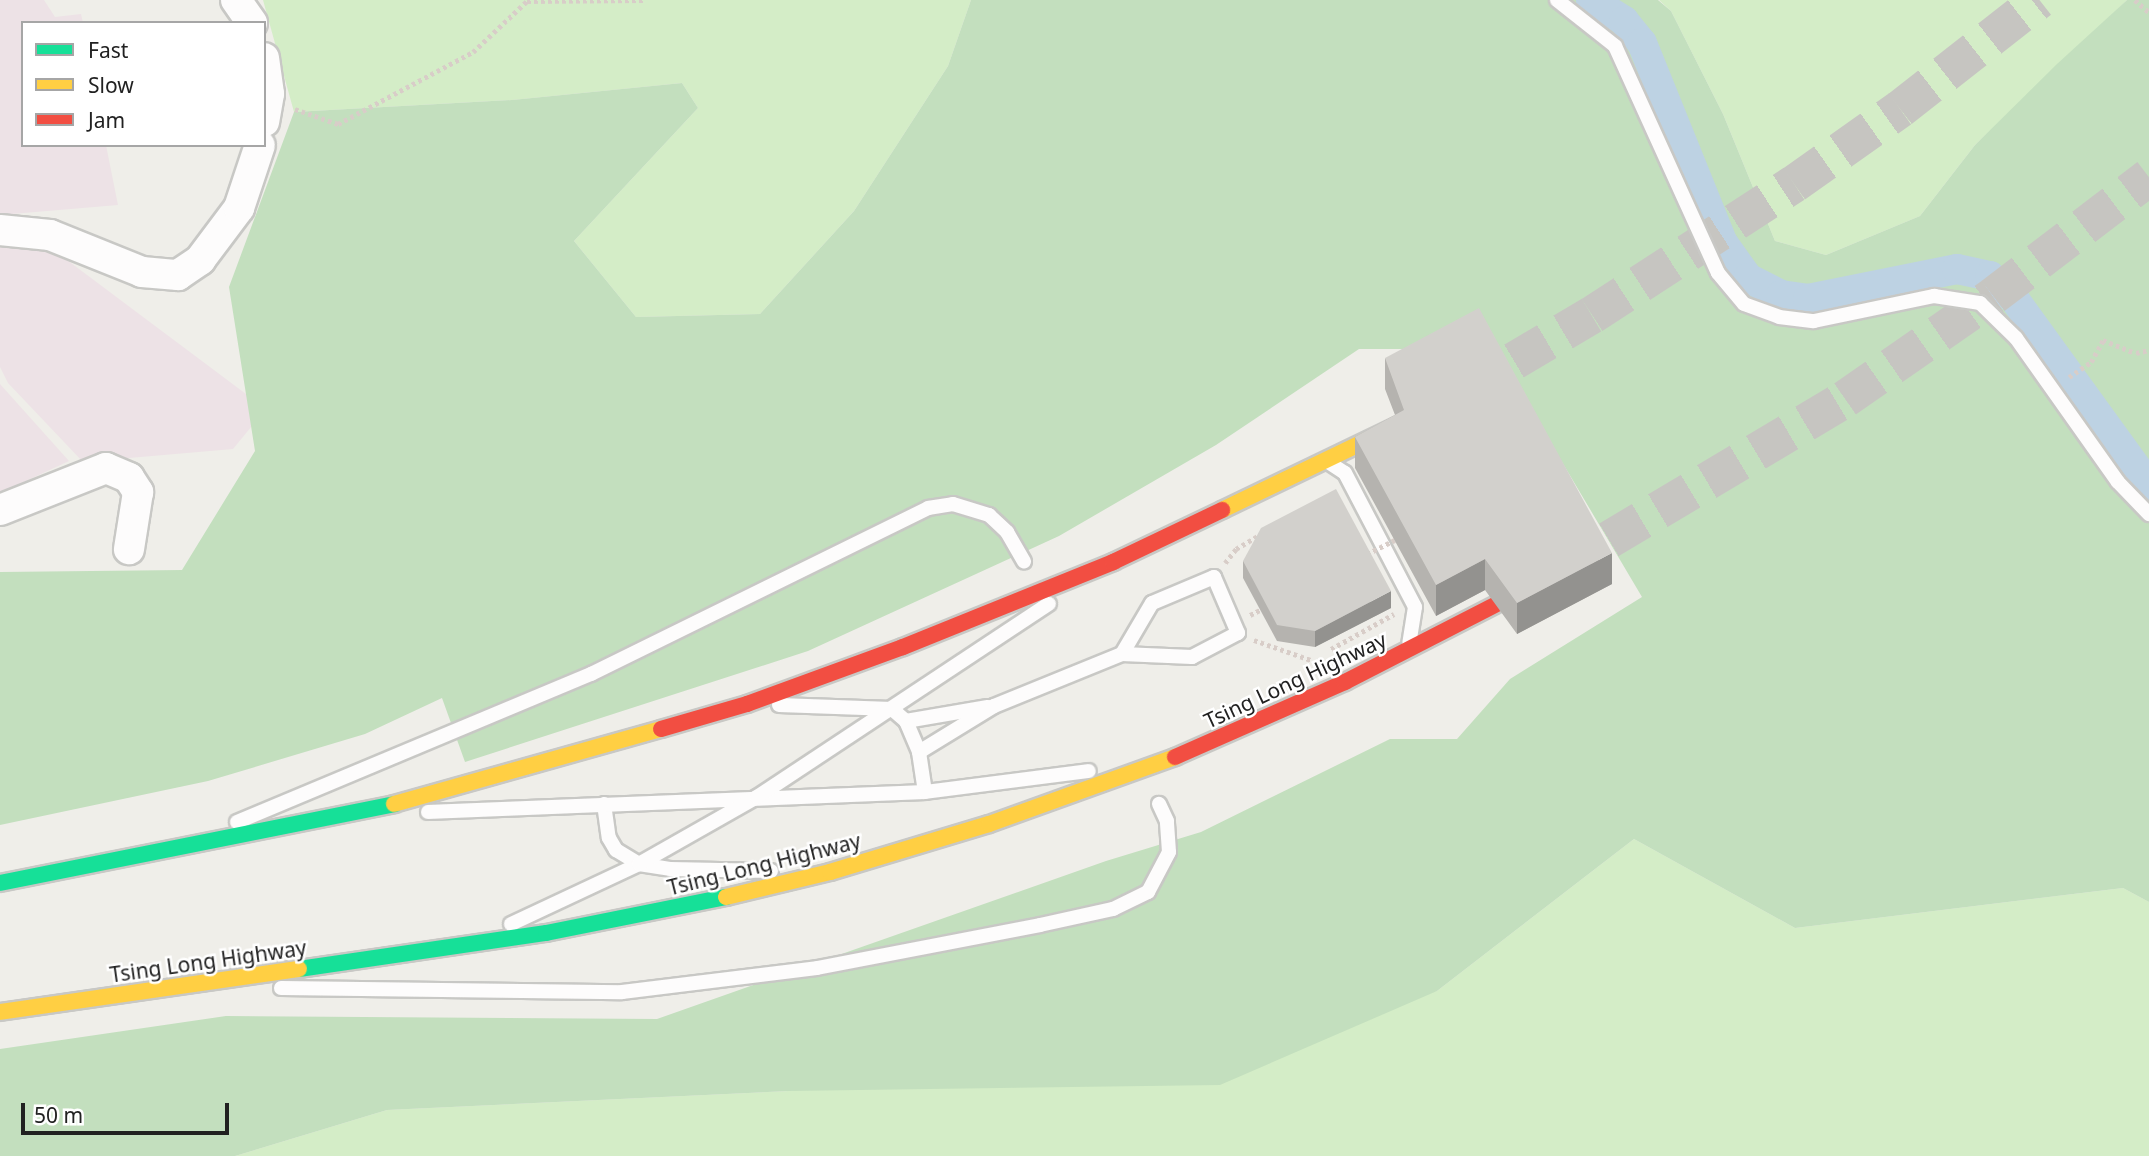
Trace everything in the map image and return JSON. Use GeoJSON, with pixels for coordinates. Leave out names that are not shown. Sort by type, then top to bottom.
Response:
{"type":"FeatureCollection","features":[{"type":"Feature","properties":{"kind":"highway"},"geometry":{"type":"LineString","coordinates":[[0,883],[158,855],[340,817],[505,776],[747,704],[902,648],[1113,562],[1398,425]]}},
{"type":"Feature","properties":{"kind":"highway","name":"Tsing Long Highway"},"geometry":{"type":"LineString","coordinates":[[0,1012],[465,946],[620,920],[830,872],[1035,809],[1180,755],[1408,651],[1495,605]]}},
{"type":"Feature","properties":{"kind":"street"},"geometry":{"type":"LineString","coordinates":[[236,0],[251,21]]}},
{"type":"Feature","properties":{"kind":"street"},"geometry":{"type":"LineString","coordinates":[[0,230],[50,235],[142,272],[178,275],[200,260],[239,208],[259,147]]}},
{"type":"Feature","properties":{"kind":"street"},"geometry":{"type":"LineString","coordinates":[[0,510],[106,468],[129,478],[138,492],[129,549]]}},
{"type":"Feature","properties":{"kind":"lane"},"geometry":{"type":"LineString","coordinates":[[1557,0],[1615,47],[1718,273],[1744,304],[1779,317],[1814,321],[1934,296],[1969,299],[1997,315],[2118,482],[2149,514]]}},
{"type":"Feature","properties":{"kind":"lane"},"geometry":{"type":"LineString","coordinates":[[1327,461],[1345,473],[1413,604],[1408,651]]}},
{"type":"Feature","properties":{"kind":"lane"},"geometry":{"type":"LineString","coordinates":[[158,855],[591,674],[928,508],[953,504],[989,515],[1007,532],[1024,561]]}},
{"type":"Feature","properties":{"kind":"lane"},"geometry":{"type":"LineString","coordinates":[[465,946],[639,864],[757,797],[1113,562]]}},
{"type":"Feature","properties":{"kind":"lane"},"geometry":{"type":"LineString","coordinates":[[919,752],[994,706],[1122,654],[1192,657],[1238,633],[1214,577],[1152,603],[1122,654]]}},
{"type":"Feature","properties":{"kind":"lane"},"geometry":{"type":"LineString","coordinates":[[747,704],[892,709],[906,721],[919,752],[925,792]]}},
{"type":"Feature","properties":{"kind":"lane"},"geometry":{"type":"LineString","coordinates":[[906,721],[994,706]]}},
{"type":"Feature","properties":{"kind":"lane"},"geometry":{"type":"LineString","coordinates":[[340,817],[757,797],[925,792],[1180,755]]}},
{"type":"Feature","properties":{"kind":"lane"},"geometry":{"type":"LineString","coordinates":[[604,804],[609,838],[616,850],[639,864],[670,869],[830,872]]}},
{"type":"Feature","properties":{"kind":"lane"},"geometry":{"type":"LineString","coordinates":[[187,985],[448,993],[622,992],[831,965],[1127,905],[1148,891],[1165,867],[1170,836],[1159,804]]}},
{"type":"Feature","properties":{"kind":"path"},"geometry":{"type":"LineString","coordinates":[[266,115],[282,104],[338,124],[473,52],[527,1],[645,0]]}},
{"type":"Feature","properties":{"kind":"path"},"geometry":{"type":"LineString","coordinates":[[2135,0],[2149,12]]}},
{"type":"Feature","properties":{"kind":"path"},"geometry":{"type":"LineString","coordinates":[[2053,390],[2091,362],[2103,340],[2136,353],[2149,350]]}},
{"type":"Feature","properties":{"kind":"path"},"geometry":{"type":"LineString","coordinates":[[1214,577],[1236,549],[1269,530]]}},
{"type":"Feature","properties":{"kind":"path"},"geometry":{"type":"LineString","coordinates":[[1363,556],[1395,540]]}},
{"type":"Feature","properties":{"kind":"path"},"geometry":{"type":"LineString","coordinates":[[1238,633],[1308,661],[1413,604]]}},
{"type":"Feature","properties":{"kind":"shaded area"},"geometry":{"type":"Polygon","coordinates":[[[0,0],[44,0],[55,17],[81,14],[83,21],[21,21],[21,147],[106,147],[118,205],[0,215],[0,0]]]}},
{"type":"Feature","properties":{"kind":"shaded area"},"geometry":{"type":"Polygon","coordinates":[[[0,247],[55,251],[266,409],[233,449],[83,462],[8,383],[0,367],[0,247]]]}},
{"type":"Feature","properties":{"kind":"shaded area"},"geometry":{"type":"Polygon","coordinates":[[[0,384],[69,461],[0,493],[0,384]]]}},
{"type":"Feature","properties":{"kind":"green space"},"geometry":{"type":"Polygon","coordinates":[[[263,0],[971,0],[948,66],[854,211],[760,314],[636,317],[574,241],[698,108],[682,83],[512,100],[294,112],[263,0]]]}},
{"type":"Feature","properties":{"kind":"green space"},"geometry":{"type":"Polygon","coordinates":[[[971,0],[1658,0],[1671,11],[1723,114],[1775,241],[1826,255],[1920,216],[1975,145],[2057,64],[2127,0],[2149,0],[2149,902],[2123,888],[1795,928],[1634,839],[1437,991],[1220,1085],[789,1091],[387,1110],[235,1156],[0,1156],[0,1049],[226,1016],[657,1019],[1106,861],[1201,832],[1390,739],[1457,739],[1510,679],[1642,597],[1482,327],[1413,349],[1359,349],[1216,445],[1059,536],[808,651],[465,762],[442,698],[365,734],[208,781],[0,825],[0,572],[182,570],[255,451],[229,287],[294,112],[512,100],[682,83],[698,108],[574,241],[636,317],[760,314],[854,211],[948,66],[971,0]]]}},
{"type":"Feature","properties":{"kind":"green space"},"geometry":{"type":"Polygon","coordinates":[[[1659,0],[2127,0],[1975,145],[1920,216],[1826,255],[1775,241],[1723,114],[1671,11],[1659,0]]]}},
{"type":"Feature","properties":{"kind":"green space"},"geometry":{"type":"Polygon","coordinates":[[[1634,839],[1795,928],[2123,888],[2149,902],[2149,1156],[235,1156],[387,1110],[789,1091],[1437,991],[1634,839]]]}},
{"type":"Feature","properties":{"kind":"building"},"geometry":{"type":"Polygon","coordinates":[[[1479,308],[1612,553],[1517,603],[1485,559],[1436,585],[1355,437],[1404,410],[1385,358],[1479,308]]]}},
{"type":"Feature","properties":{"kind":"building"},"geometry":{"type":"Polygon","coordinates":[[[1336,489],[1391,591],[1315,631],[1277,625],[1243,561],[1261,528],[1336,489]]]}},
{"type":"Feature","properties":{"kind":"waterway"},"geometry":{"type":"LineString","coordinates":[[1591,0],[1624,21],[1642,43],[1723,243],[1748,278],[1781,295],[1808,299],[1957,269],[1990,276],[2015,300],[2149,485]]}},
{"type":"Feature","properties":{"kind":"tunnel"},"geometry":{"type":"LineString","coordinates":[[1465,390],[1592,315],[1794,184],[1900,109],[2039,0]]}},
{"type":"Feature","properties":{"kind":"tunnel"},"geometry":{"type":"LineString","coordinates":[[1560,569],[1845,399],[1993,296],[2149,177]]}},
{"type":"Feature","properties":{"kind":"traffic: fast"},"geometry":{"type":"LineString","coordinates":[[0,883],[394,804]]}},
{"type":"Feature","properties":{"kind":"traffic: fast"},"geometry":{"type":"LineString","coordinates":[[299,969],[546,933],[726,897]]}},
{"type":"Feature","properties":{"kind":"traffic: slow"},"geometry":{"type":"LineString","coordinates":[[1222,510],[1399,425]]}},
{"type":"Feature","properties":{"kind":"traffic: slow"},"geometry":{"type":"LineString","coordinates":[[394,804],[661,729]]}},
{"type":"Feature","properties":{"kind":"traffic: slow"},"geometry":{"type":"LineString","coordinates":[[726,897],[830,872],[989,824],[1175,757]]}},
{"type":"Feature","properties":{"kind":"traffic: slow"},"geometry":{"type":"LineString","coordinates":[[0,1012],[299,969]]}},
{"type":"Feature","properties":{"kind":"traffic: jam"},"geometry":{"type":"LineString","coordinates":[[661,729],[747,704],[903,647],[1113,562],[1222,510]]}},
{"type":"Feature","properties":{"kind":"traffic: jam"},"geometry":{"type":"LineString","coordinates":[[1175,757],[1345,682],[1495,605]]}}]}
